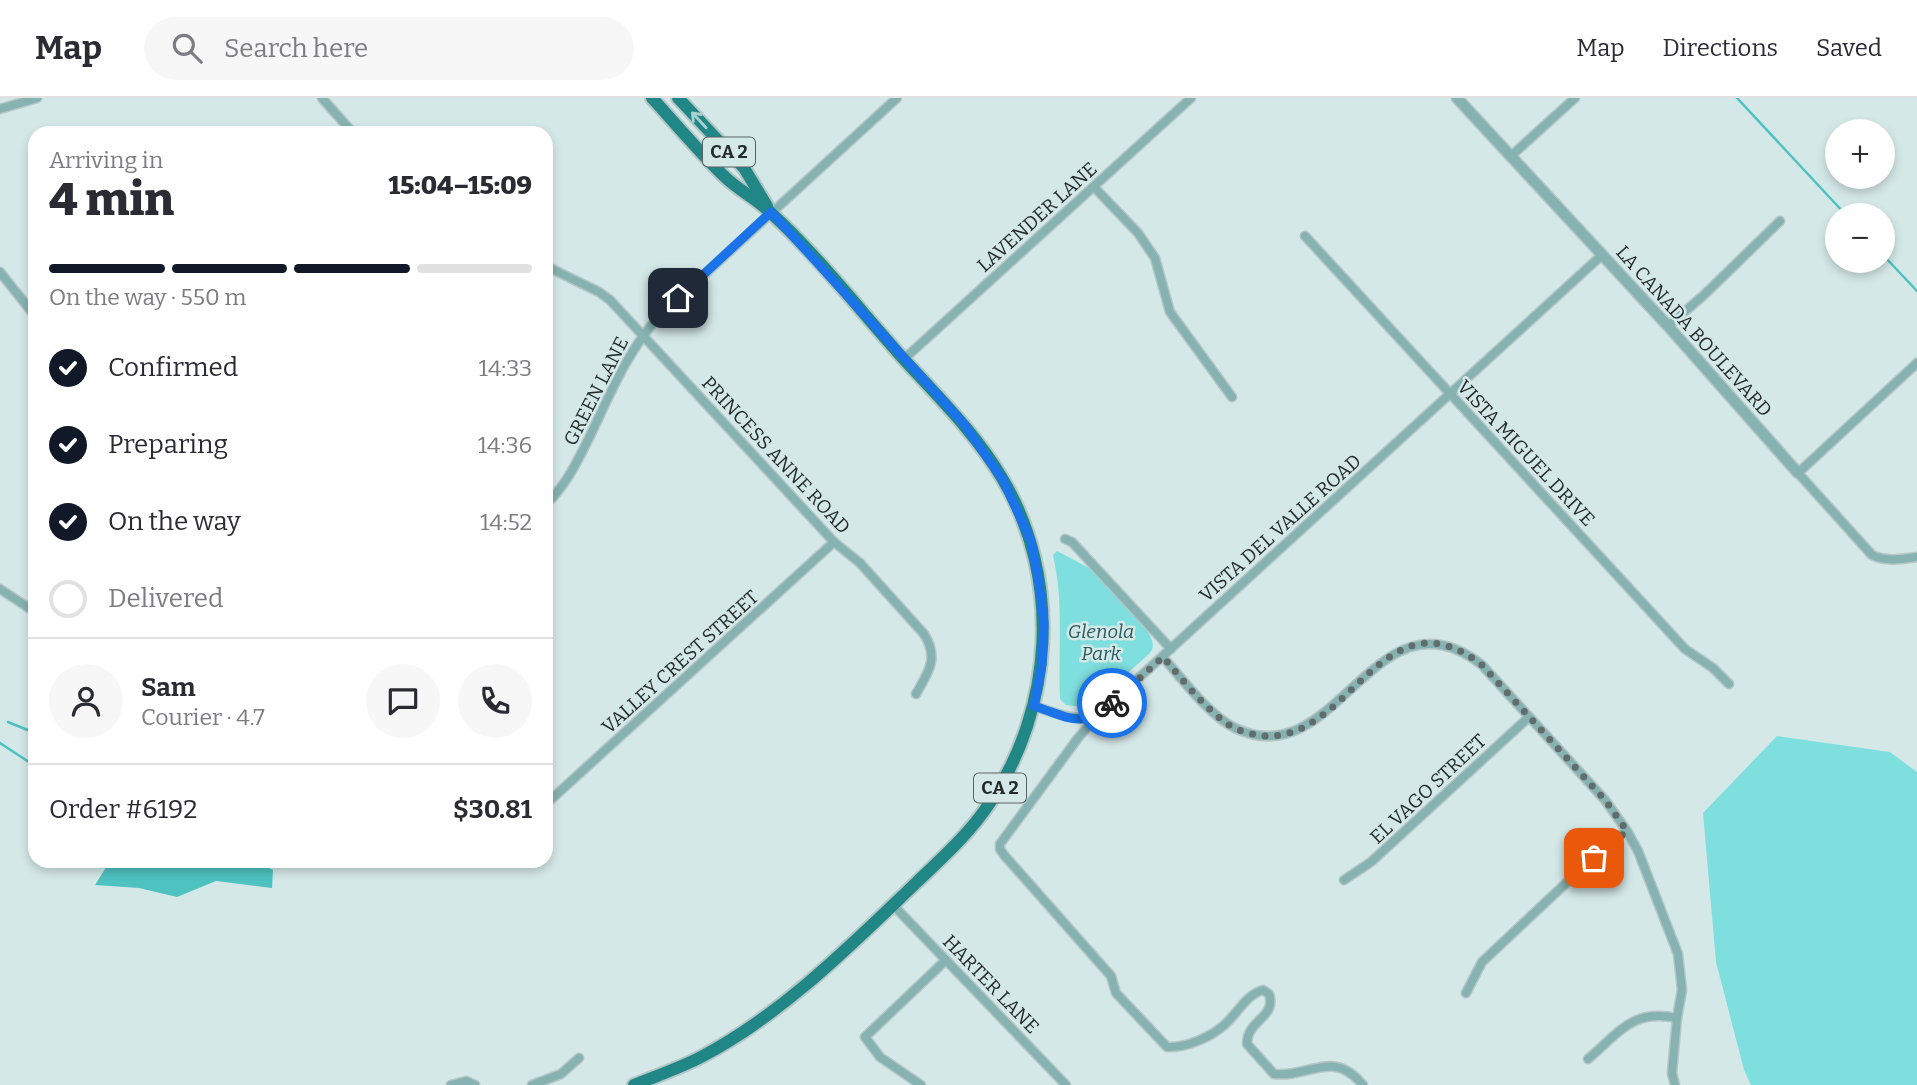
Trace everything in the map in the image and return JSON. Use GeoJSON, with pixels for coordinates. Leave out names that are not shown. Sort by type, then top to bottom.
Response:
{"type":"FeatureCollection","features":[{"type":"Feature","properties":{"kind":"main road","name":"CA 2"},"geometry":{"type":"LineString","coordinates":[[634,1085],[714,1050],[769,1012],[812,978],[960,840],[988,807],[1013,762],[1034,706],[1042,664],[1044,623],[1031,541],[1003,480],[975,437],[771,212],[726,177],[652,98]]}},
{"type":"Feature","properties":{"kind":"main road","name":"CA 2"},"geometry":{"type":"LineString","coordinates":[[678,98],[744,168],[771,212]]}},
{"type":"Feature","properties":{"kind":"street"},"geometry":{"type":"LineString","coordinates":[[0,109],[37,98]]}},
{"type":"Feature","properties":{"kind":"street"},"geometry":{"type":"LineString","coordinates":[[322,98],[347,126]]}},
{"type":"Feature","properties":{"kind":"street","name":"GREEN LANE"},"geometry":{"type":"LineString","coordinates":[[553,496],[570,475],[616,381],[643,334],[660,315],[897,98]]}},
{"type":"Feature","properties":{"kind":"street","name":"LAVENDER LANE"},"geometry":{"type":"LineString","coordinates":[[904,359],[1191,98]]}},
{"type":"Feature","properties":{"kind":"street","name":"LA CANADA BOULEVARD"},"geometry":{"type":"LineString","coordinates":[[1457,98],[1668,326],[1872,555],[1879,559],[1917,557]]}},
{"type":"Feature","properties":{"kind":"street"},"geometry":{"type":"LineString","coordinates":[[1511,156],[1575,98]]}},
{"type":"Feature","properties":{"kind":"street"},"geometry":{"type":"LineString","coordinates":[[1094,187],[1138,233],[1155,258],[1170,312],[1232,397]]}},
{"type":"Feature","properties":{"kind":"street"},"geometry":{"type":"LineString","coordinates":[[1668,326],[1780,222]]}},
{"type":"Feature","properties":{"kind":"street","name":"VISTA MIGUEL DRIVE"},"geometry":{"type":"LineString","coordinates":[[1305,236],[1685,649],[1713,668],[1730,684]]}},
{"type":"Feature","properties":{"kind":"street","name":"VISTA DEL VALLE ROAD"},"geometry":{"type":"LineString","coordinates":[[1363,1085],[1353,1073],[1339,1066],[1321,1066],[1281,1075],[1274,1074],[1247,1044],[1247,1036],[1252,1026],[1269,1012],[1272,1002],[1269,994],[1263,990],[1254,993],[1222,1028],[1181,1048],[1167,1047],[1116,993],[1111,976],[1004,855],[1000,844],[1097,716],[1602,255]]}},
{"type":"Feature","properties":{"kind":"street","name":"PRINCESS ANNE ROAD"},"geometry":{"type":"LineString","coordinates":[[553,269],[599,292],[643,334],[834,542],[860,563],[924,634],[932,647],[929,671],[916,694]]}},
{"type":"Feature","properties":{"kind":"street"},"geometry":{"type":"LineString","coordinates":[[0,272],[28,307]]}},
{"type":"Feature","properties":{"kind":"street"},"geometry":{"type":"LineString","coordinates":[[1798,472],[1917,363]]}},
{"type":"Feature","properties":{"kind":"street"},"geometry":{"type":"LineString","coordinates":[[1065,540],[1072,542],[1171,649]]}},
{"type":"Feature","properties":{"kind":"street","name":"VALLEY CREST STREET"},"geometry":{"type":"LineString","coordinates":[[553,798],[834,542]]}},
{"type":"Feature","properties":{"kind":"street"},"geometry":{"type":"LineString","coordinates":[[0,589],[28,607]]}},
{"type":"Feature","properties":{"kind":"street"},"geometry":{"type":"LineString","coordinates":[[1163,657],[1226,723],[1257,735],[1281,734],[1305,728],[1387,658],[1420,643],[1438,643],[1469,654],[1605,800],[1638,851],[1678,954],[1682,990],[1672,1073],[1675,1085]]}},
{"type":"Feature","properties":{"kind":"street"},"geometry":{"type":"LineString","coordinates":[[1034,706],[1069,718],[1085,719],[1097,716]]}},
{"type":"Feature","properties":{"kind":"street","name":"EL VAGO STREET"},"geometry":{"type":"LineString","coordinates":[[1344,880],[1371,862],[1529,717]]}},
{"type":"Feature","properties":{"kind":"street"},"geometry":{"type":"LineString","coordinates":[[1466,993],[1482,962],[1612,840],[1627,831]]}},
{"type":"Feature","properties":{"kind":"street","name":"HARTER LANE"},"geometry":{"type":"LineString","coordinates":[[893,905],[1066,1085]]}},
{"type":"Feature","properties":{"kind":"street"},"geometry":{"type":"LineString","coordinates":[[921,1085],[880,1057],[865,1037],[946,960]]}},
{"type":"Feature","properties":{"kind":"street"},"geometry":{"type":"LineString","coordinates":[[1588,1059],[1641,1017],[1657,1014],[1677,1018]]}},
{"type":"Feature","properties":{"kind":"street"},"geometry":{"type":"LineString","coordinates":[[532,1085],[561,1074],[579,1058]]}},
{"type":"Feature","properties":{"kind":"street"},"geometry":{"type":"LineString","coordinates":[[451,1085],[467,1081],[475,1085]]}},
{"type":"Feature","properties":{"kind":"green space","name":"Glenola Park"},"geometry":{"type":"Polygon","coordinates":[[[1057,551],[1091,569],[1147,630],[1153,648],[1095,702],[1083,707],[1066,705],[1060,699],[1060,608],[1053,555],[1057,551]]]}},
{"type":"Feature","properties":{"kind":"green space"},"geometry":{"type":"Polygon","coordinates":[[[1777,736],[1890,752],[1917,772],[1917,1085],[1751,1085],[1744,1070],[1716,962],[1703,813],[1777,736]]]}},
{"type":"Feature","properties":{"kind":"shaded area"},"geometry":{"type":"Polygon","coordinates":[[[106,868],[273,870],[272,888],[216,881],[177,897],[139,888],[95,885],[106,868]]]}},
{"type":"Feature","properties":{"kind":"waterway"},"geometry":{"type":"LineString","coordinates":[[1737,98],[1835,203]]}},
{"type":"Feature","properties":{"kind":"waterway"},"geometry":{"type":"LineString","coordinates":[[1895,268],[1917,291]]}},
{"type":"Feature","properties":{"kind":"waterway"},"geometry":{"type":"LineString","coordinates":[[8,722],[28,730]]}},
{"type":"Feature","properties":{"kind":"waterway"},"geometry":{"type":"LineString","coordinates":[[0,743],[28,761]]}},
{"type":"Feature","properties":{"kind":"way so far"},"geometry":{"type":"LineString","coordinates":[[1112,703],[1163,657],[1226,723],[1257,735],[1272,736],[1305,728],[1377,664],[1395,652],[1420,643],[1438,643],[1453,647],[1469,654],[1482,665],[1605,800],[1627,831],[1612,840],[1594,858]]}},
{"type":"Feature","properties":{"kind":"route"},"geometry":{"type":"LineString","coordinates":[[678,298],[771,212],[963,423],[1003,480],[1031,541],[1039,583],[1044,623],[1042,664],[1034,706],[1069,718],[1085,719],[1097,716],[1112,703]]}}]}
